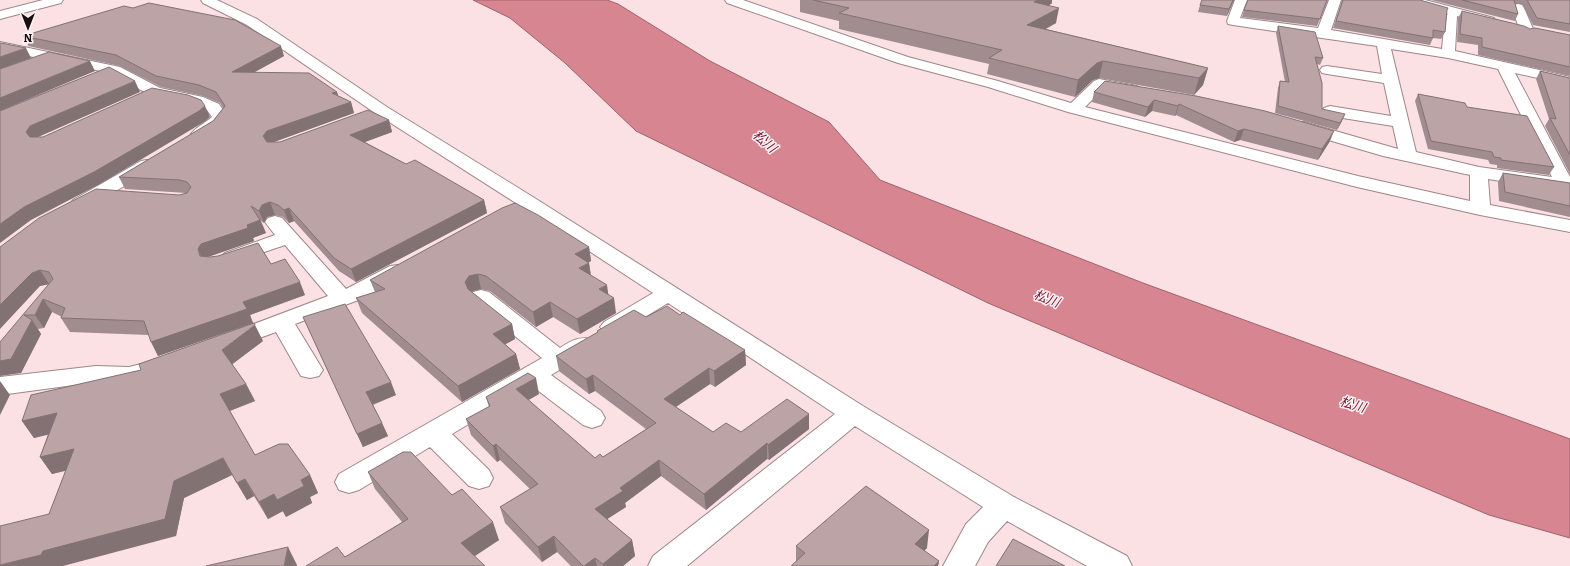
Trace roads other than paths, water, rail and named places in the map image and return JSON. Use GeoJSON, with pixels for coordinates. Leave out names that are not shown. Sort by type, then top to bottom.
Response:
{"type":"FeatureCollection","features":[{"type":"Feature","properties":{"kind":"street"},"geometry":{"type":"LineString","coordinates":[[0,15],[57,0]]}},
{"type":"Feature","properties":{"kind":"street"},"geometry":{"type":"LineString","coordinates":[[207,0],[252,22],[373,112],[526,201],[854,413],[1003,505],[1116,566]]}},
{"type":"Feature","properties":{"kind":"street"},"geometry":{"type":"LineString","coordinates":[[731,0],[903,60],[993,84],[1074,109],[1357,181],[1480,209],[1570,226]]}},
{"type":"Feature","properties":{"kind":"street"},"geometry":{"type":"LineString","coordinates":[[1241,0],[1233,21],[1323,33],[1448,54],[1505,68],[1570,81]]}},
{"type":"Feature","properties":{"kind":"street"},"geometry":{"type":"LineString","coordinates":[[1323,33],[1335,0]]}},
{"type":"Feature","properties":{"kind":"street"},"geometry":{"type":"LineString","coordinates":[[1422,3],[1500,24]]}},
{"type":"Feature","properties":{"kind":"street"},"geometry":{"type":"LineString","coordinates":[[1518,8],[1527,31]]}},
{"type":"Feature","properties":{"kind":"street"},"geometry":{"type":"LineString","coordinates":[[1448,54],[1451,17]]}},
{"type":"Feature","properties":{"kind":"street"},"geometry":{"type":"LineString","coordinates":[[1513,27],[1543,33]]}},
{"type":"Feature","properties":{"kind":"street"},"geometry":{"type":"LineString","coordinates":[[1383,44],[1408,156]]}},
{"type":"Feature","properties":{"kind":"street"},"geometry":{"type":"LineString","coordinates":[[0,46],[50,58],[115,70],[148,95],[197,100],[213,107],[220,117],[211,127],[187,141]]}},
{"type":"Feature","properties":{"kind":"street"},"geometry":{"type":"LineString","coordinates":[[29,65],[50,58]]}},
{"type":"Feature","properties":{"kind":"street"},"geometry":{"type":"LineString","coordinates":[[1286,122],[1389,152],[1479,172],[1565,185],[1505,68]]}},
{"type":"Feature","properties":{"kind":"street"},"geometry":{"type":"LineString","coordinates":[[94,79],[115,70]]}},
{"type":"Feature","properties":{"kind":"street"},"geometry":{"type":"LineString","coordinates":[[1327,70],[1391,80]]}},
{"type":"Feature","properties":{"kind":"street"},"geometry":{"type":"LineString","coordinates":[[1074,109],[1099,84],[1146,92]]}},
{"type":"Feature","properties":{"kind":"street"},"geometry":{"type":"LineString","coordinates":[[1330,111],[1401,122]]}},
{"type":"Feature","properties":{"kind":"street"},"geometry":{"type":"LineString","coordinates":[[66,211],[99,194],[161,157]]}},
{"type":"Feature","properties":{"kind":"street"},"geometry":{"type":"LineString","coordinates":[[1479,172],[1480,209]]}},
{"type":"Feature","properties":{"kind":"street"},"geometry":{"type":"LineString","coordinates":[[99,194],[130,196]]}},
{"type":"Feature","properties":{"kind":"street"},"geometry":{"type":"LineString","coordinates":[[505,212],[526,201]]}},
{"type":"Feature","properties":{"kind":"street"},"geometry":{"type":"LineString","coordinates":[[275,222],[342,298]]}},
{"type":"Feature","properties":{"kind":"street"},"geometry":{"type":"LineString","coordinates":[[216,263],[289,237]]}},
{"type":"Feature","properties":{"kind":"street"},"geometry":{"type":"LineString","coordinates":[[211,348],[282,322],[361,290],[416,261]]}},
{"type":"Feature","properties":{"kind":"street"},"geometry":{"type":"LineString","coordinates":[[349,482],[670,293]]}},
{"type":"Feature","properties":{"kind":"street"},"geometry":{"type":"LineString","coordinates":[[481,297],[559,359]]}},
{"type":"Feature","properties":{"kind":"street"},"geometry":{"type":"LineString","coordinates":[[282,322],[310,370]]}},
{"type":"Feature","properties":{"kind":"street"},"geometry":{"type":"LineString","coordinates":[[0,386],[96,374],[130,376],[161,366]]}},
{"type":"Feature","properties":{"kind":"street"},"geometry":{"type":"LineString","coordinates":[[533,374],[592,418]]}},
{"type":"Feature","properties":{"kind":"street"},"geometry":{"type":"LineString","coordinates":[[664,566],[854,413]]}},
{"type":"Feature","properties":{"kind":"street"},"geometry":{"type":"LineString","coordinates":[[433,433],[479,478]]}},
{"type":"Feature","properties":{"kind":"street"},"geometry":{"type":"LineString","coordinates":[[959,566],[977,533],[1003,505]]}},
{"type":"Feature","properties":{"kind":"water","name":"松川"},"geometry":{"type":"Polygon","coordinates":[[[473,0],[607,0],[618,4],[710,61],[829,122],[880,180],[1143,283],[1570,439],[1570,538],[1489,515],[988,303],[636,131],[565,63],[510,18],[473,0]]]}}]}
